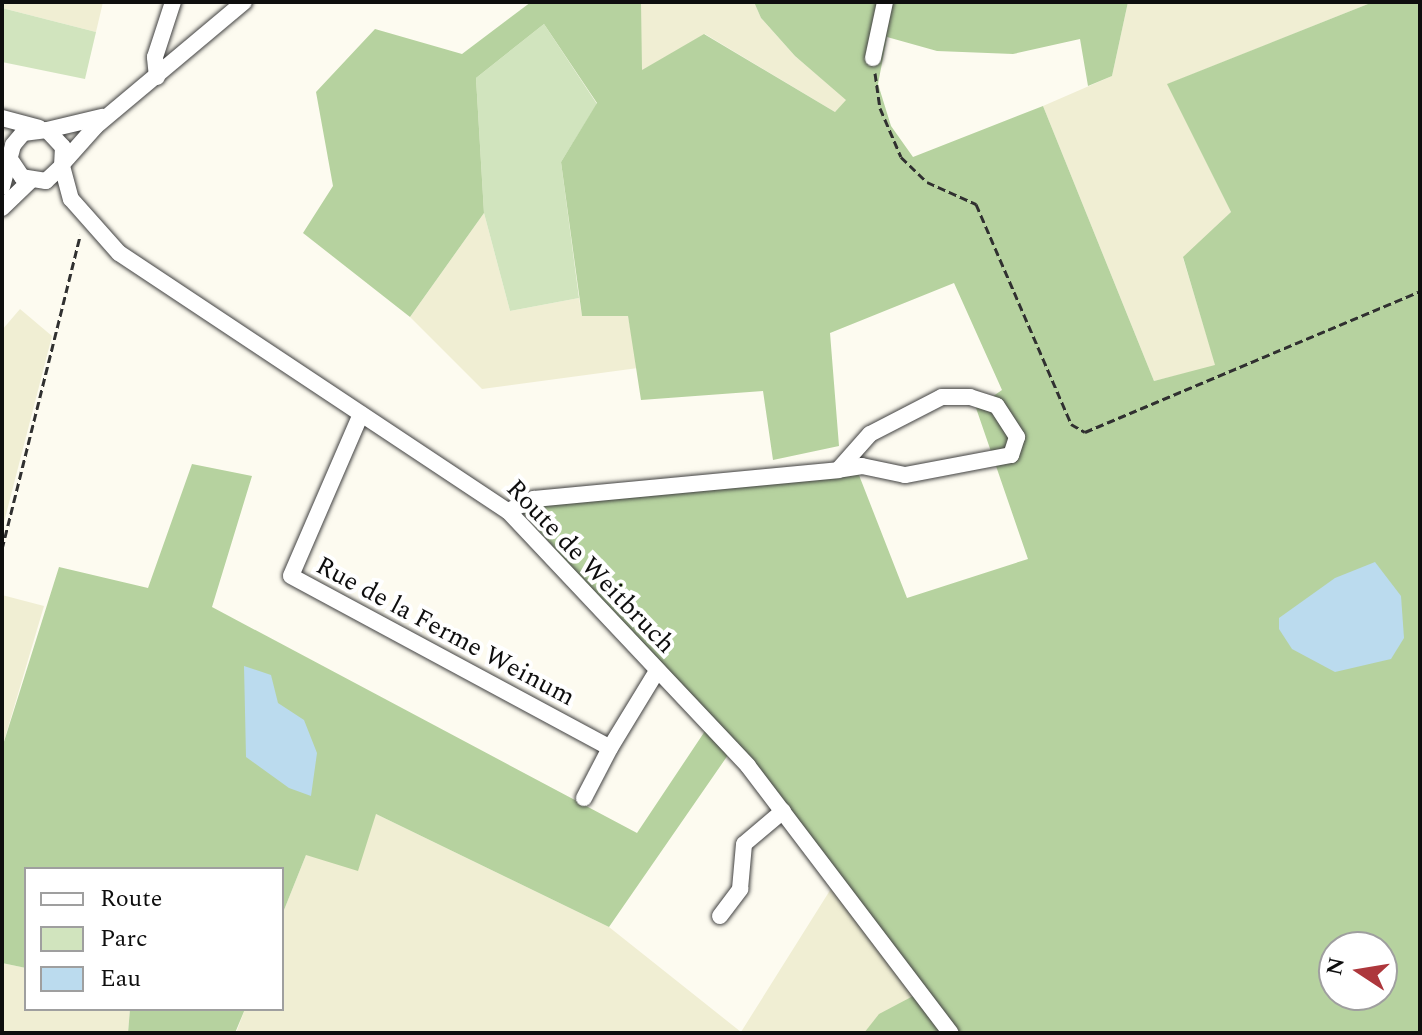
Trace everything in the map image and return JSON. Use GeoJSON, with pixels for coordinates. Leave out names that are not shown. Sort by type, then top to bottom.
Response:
{"type":"FeatureCollection","features":[{"type":"Feature","properties":{"kind":"street"},"geometry":{"type":"LineString","coordinates":[[157,77],[155,57],[173,2]]}},
{"type":"Feature","properties":{"kind":"street"},"geometry":{"type":"LineString","coordinates":[[2,208],[34,182],[53,178],[111,114],[244,2]]}},
{"type":"Feature","properties":{"kind":"street"},"geometry":{"type":"LineString","coordinates":[[873,58],[885,2]]}},
{"type":"Feature","properties":{"kind":"street"},"geometry":{"type":"LineString","coordinates":[[2,187],[8,152],[23,133],[111,114]]}},
{"type":"Feature","properties":{"kind":"street"},"geometry":{"type":"LineString","coordinates":[[2,118],[43,129]]}},
{"type":"Feature","properties":{"kind":"street","name":"Route de Weitbruch"},"geometry":{"type":"LineString","coordinates":[[43,129],[59,140],[71,199],[87,222],[150,276],[508,511],[783,811],[951,1033]]}},
{"type":"Feature","properties":{"kind":"street","name":"Route de Weitbruch"},"geometry":{"type":"LineString","coordinates":[[8,152],[34,182],[71,199]]}},
{"type":"Feature","properties":{"kind":"street"},"geometry":{"type":"LineString","coordinates":[[508,511],[534,499],[838,470],[862,466],[905,475],[1011,455],[1017,437],[997,406],[970,397],[942,397],[870,434],[838,470]]}},
{"type":"Feature","properties":{"kind":"street","name":"Rue de la Ferme Weinum"},"geometry":{"type":"LineString","coordinates":[[361,414],[291,576],[610,748]]}},
{"type":"Feature","properties":{"kind":"street"},"geometry":{"type":"LineString","coordinates":[[584,798],[657,671]]}},
{"type":"Feature","properties":{"kind":"street"},"geometry":{"type":"LineString","coordinates":[[720,916],[740,889],[744,844],[783,811]]}},
{"type":"Feature","properties":{"kind":"path"},"geometry":{"type":"LineString","coordinates":[[873,58],[880,108],[901,157],[927,182],[976,204],[1071,424],[1085,432],[1420,291]]}},
{"type":"Feature","properties":{"kind":"path"},"geometry":{"type":"LineString","coordinates":[[2,549],[78,237],[87,222]]}},
{"type":"Feature","properties":{"kind":"shaded area"},"geometry":{"type":"Polygon","coordinates":[[[2,2],[103,2],[96,32],[2,8],[2,2]]]}},
{"type":"Feature","properties":{"kind":"shaded area"},"geometry":{"type":"Polygon","coordinates":[[[641,2],[754,2],[761,18],[795,56],[847,100],[835,112],[705,34],[641,71],[641,2]]]}},
{"type":"Feature","properties":{"kind":"shaded area"},"geometry":{"type":"Polygon","coordinates":[[[1128,2],[1373,2],[1168,84],[1231,212],[1183,258],[1216,366],[1154,381],[1043,106],[1112,76],[1128,2]]]}},
{"type":"Feature","properties":{"kind":"shaded area"},"geometry":{"type":"Polygon","coordinates":[[[484,213],[510,311],[579,298],[582,316],[628,316],[638,368],[482,389],[410,317],[484,213]]]}},
{"type":"Feature","properties":{"kind":"shaded area"},"geometry":{"type":"Polygon","coordinates":[[[20,309],[52,336],[2,530],[2,330],[20,309]]]}},
{"type":"Feature","properties":{"kind":"shaded area"},"geometry":{"type":"Polygon","coordinates":[[[2,595],[44,606],[2,748],[2,595]]]}},
{"type":"Feature","properties":{"kind":"shaded area"},"geometry":{"type":"Polygon","coordinates":[[[376,814],[609,927],[741,1032],[839,876],[958,1033],[236,1033],[244,1011],[284,1011],[284,910],[306,855],[376,814]]]}},
{"type":"Feature","properties":{"kind":"shaded area"},"geometry":{"type":"Polygon","coordinates":[[[2,963],[24,968],[24,1011],[130,1011],[128,1033],[2,1033],[2,963]]]}},
{"type":"Feature","properties":{"kind":"green space"},"geometry":{"type":"Polygon","coordinates":[[[531,2],[641,2],[642,70],[704,34],[835,112],[846,100],[795,56],[761,18],[754,2],[1128,2],[1112,76],[1088,86],[1080,39],[1013,54],[937,51],[887,37],[878,84],[891,126],[913,157],[1043,106],[1154,381],[1215,365],[1183,257],[1231,212],[1167,84],[1373,2],[1420,2],[1420,1033],[958,1033],[737,742],[609,927],[376,814],[358,871],[306,855],[284,910],[284,867],[24,867],[24,968],[2,963],[2,748],[59,567],[148,588],[192,464],[252,476],[212,607],[637,833],[711,722],[522,512],[545,504],[857,470],[907,598],[1028,559],[976,408],[1002,390],[954,283],[830,333],[839,446],[773,460],[763,391],[641,400],[628,316],[582,316],[561,162],[597,103],[544,24],[476,78],[484,213],[410,317],[303,233],[333,186],[316,92],[375,29],[462,54],[531,2]]]}},
{"type":"Feature","properties":{"kind":"green space"},"geometry":{"type":"Polygon","coordinates":[[[2,8],[96,32],[85,79],[2,62],[2,8]]]}},
{"type":"Feature","properties":{"kind":"green space"},"geometry":{"type":"Polygon","coordinates":[[[544,24],[597,104],[561,162],[579,298],[510,311],[484,213],[476,78],[544,24]]]}},
{"type":"Feature","properties":{"kind":"green space"},"geometry":{"type":"Polygon","coordinates":[[[915,995],[944,1033],[864,1033],[879,1014],[915,995]]]}},
{"type":"Feature","properties":{"kind":"green space"},"geometry":{"type":"Polygon","coordinates":[[[130,1011],[244,1011],[235,1033],[128,1033],[130,1011]]]}},
{"type":"Feature","properties":{"kind":"water"},"geometry":{"type":"Polygon","coordinates":[[[1375,562],[1401,596],[1404,638],[1391,659],[1335,672],[1292,649],[1279,629],[1279,618],[1335,578],[1375,562]]]}},
{"type":"Feature","properties":{"kind":"water"},"geometry":{"type":"Polygon","coordinates":[[[244,666],[271,675],[278,703],[304,720],[317,753],[311,796],[289,788],[246,757],[244,666]]]}}]}
